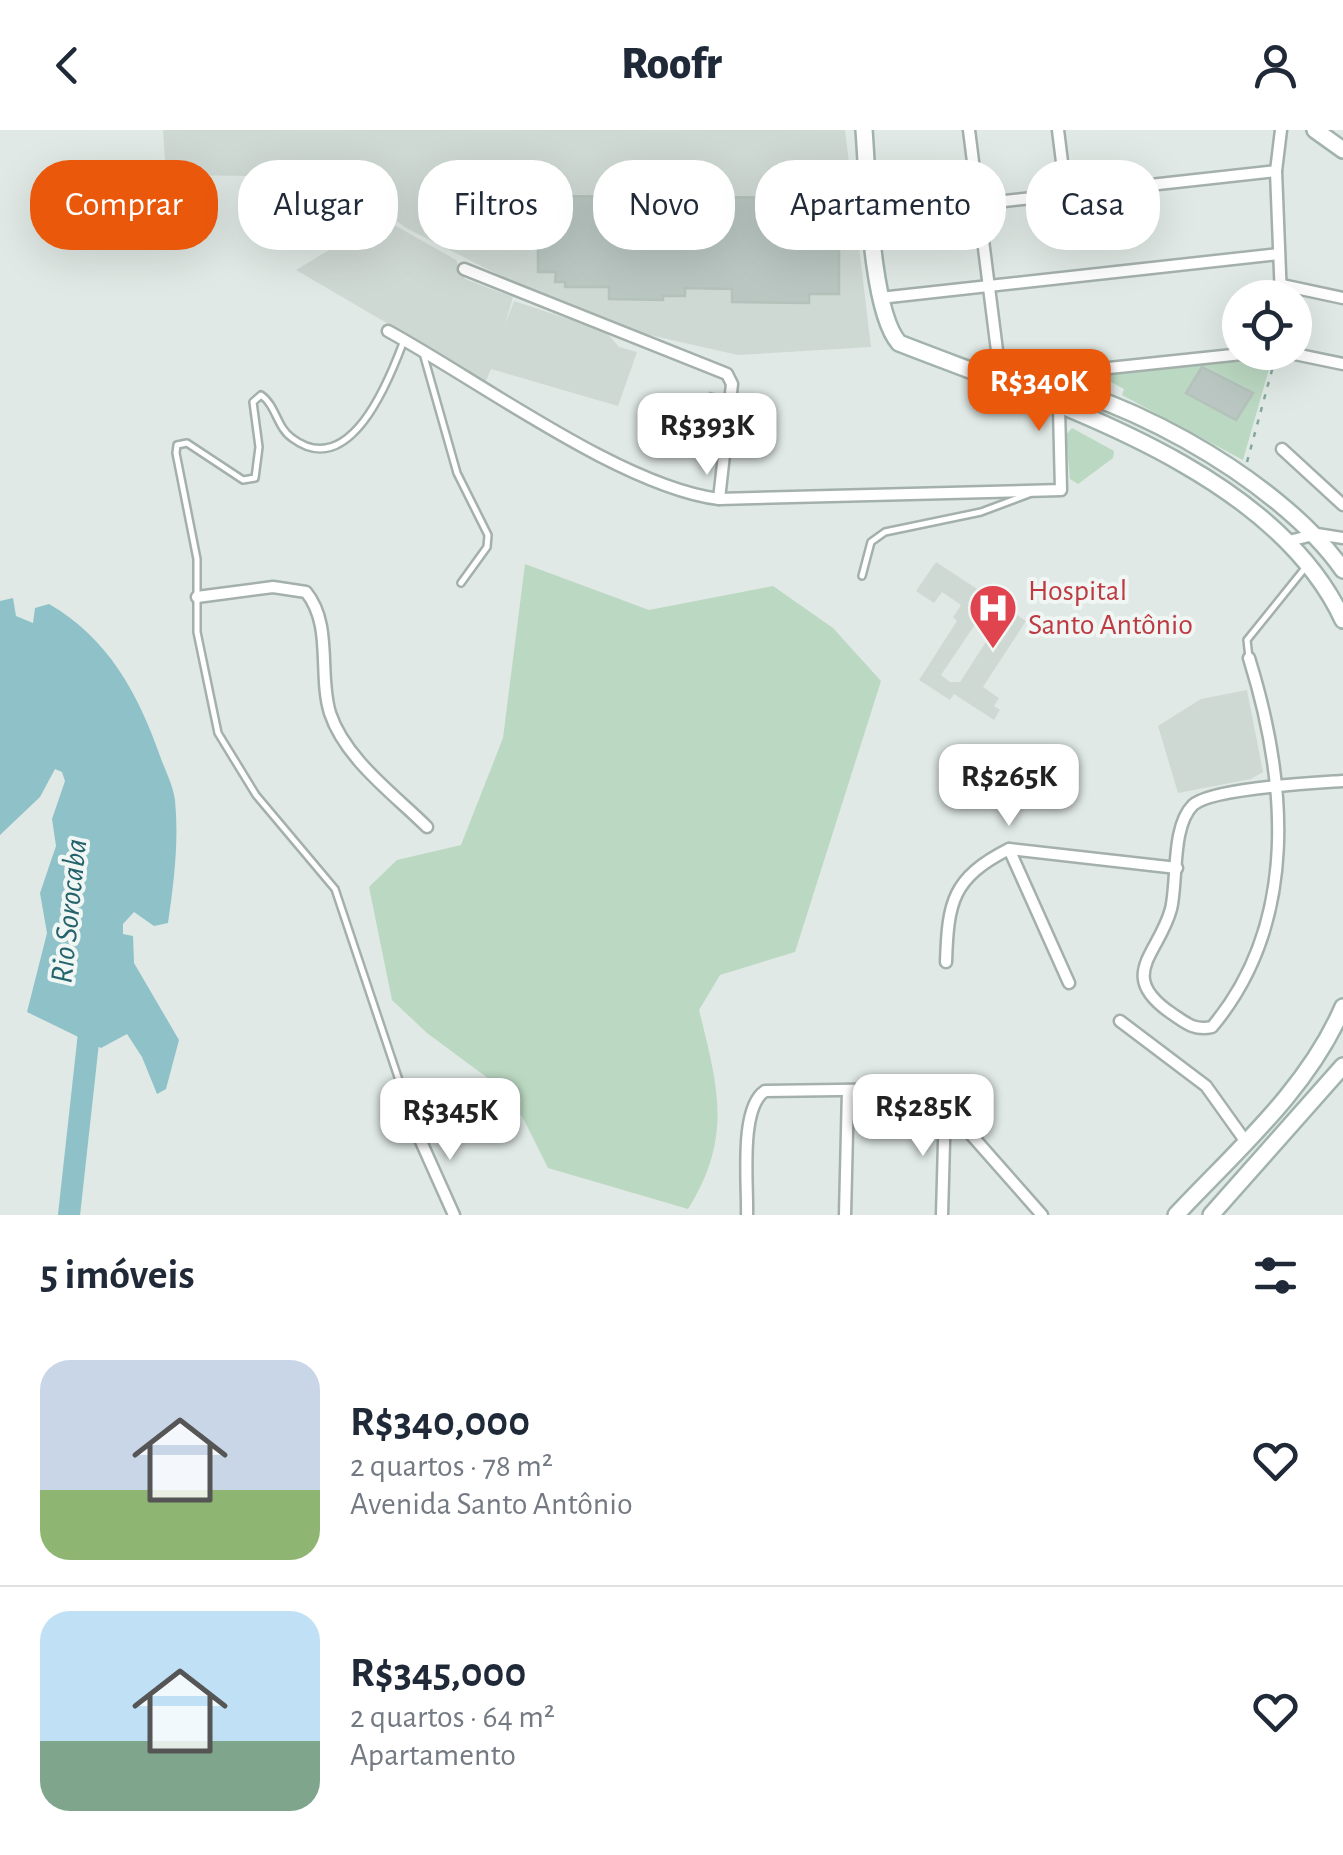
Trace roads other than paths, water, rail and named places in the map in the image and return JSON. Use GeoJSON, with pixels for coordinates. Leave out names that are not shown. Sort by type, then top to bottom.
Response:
{"type":"FeatureCollection","features":[{"type":"Feature","properties":{"kind":"main road"},"geometry":{"type":"LineString","coordinates":[[864,130],[880,298],[886,328],[899,343],[978,374],[1068,388],[1153,425],[1244,475],[1317,534],[1343,570]]}},
{"type":"Feature","properties":{"kind":"main road"},"geometry":{"type":"LineString","coordinates":[[1316,130],[1343,150]]}},
{"type":"Feature","properties":{"kind":"main road"},"geometry":{"type":"LineString","coordinates":[[1006,379],[1234,494],[1289,540],[1309,563],[1343,620]]}},
{"type":"Feature","properties":{"kind":"main road"},"geometry":{"type":"LineString","coordinates":[[1176,1215],[1246,1142],[1311,1065],[1343,1007]]}},
{"type":"Feature","properties":{"kind":"main road"},"geometry":{"type":"LineString","coordinates":[[1210,1215],[1343,1066]]}},
{"type":"Feature","properties":{"kind":"street"},"geometry":{"type":"LineString","coordinates":[[969,130],[973,160]]}},
{"type":"Feature","properties":{"kind":"street"},"geometry":{"type":"LineString","coordinates":[[1058,130],[1062,160]]}},
{"type":"Feature","properties":{"kind":"street"},"geometry":{"type":"LineString","coordinates":[[1280,130],[1276,171],[1280,280]]}},
{"type":"Feature","properties":{"kind":"street"},"geometry":{"type":"LineString","coordinates":[[1160,184],[1276,171]]}},
{"type":"Feature","properties":{"kind":"street"},"geometry":{"type":"LineString","coordinates":[[982,250],[986,288],[1006,379],[1222,356]]}},
{"type":"Feature","properties":{"kind":"street"},"geometry":{"type":"LineString","coordinates":[[880,298],[1279,254]]}},
{"type":"Feature","properties":{"kind":"street"},"geometry":{"type":"LineString","coordinates":[[464,269],[726,374],[732,384],[719,499]]}},
{"type":"Feature","properties":{"kind":"street"},"geometry":{"type":"LineString","coordinates":[[1312,295],[1343,298]]}},
{"type":"Feature","properties":{"kind":"street"},"geometry":{"type":"LineString","coordinates":[[388,331],[644,475],[688,496],[719,499],[1061,490],[1058,408],[1068,388]]}},
{"type":"Feature","properties":{"kind":"street"},"geometry":{"type":"LineString","coordinates":[[1312,358],[1343,364]]}},
{"type":"Feature","properties":{"kind":"street"},"geometry":{"type":"LineString","coordinates":[[1282,450],[1343,505]]}},
{"type":"Feature","properties":{"kind":"street"},"geometry":{"type":"LineString","coordinates":[[1289,540],[1317,534],[1343,538]]}},
{"type":"Feature","properties":{"kind":"street"},"geometry":{"type":"LineString","coordinates":[[197,598],[273,587],[306,592],[317,606],[330,712],[343,740],[427,827]]}},
{"type":"Feature","properties":{"kind":"street"},"geometry":{"type":"LineString","coordinates":[[1248,658],[1272,736],[1278,786],[1277,868],[1268,925],[1248,976],[1212,1027],[1193,1028],[1162,1007],[1145,988],[1142,977],[1170,910],[1184,818],[1194,804],[1206,798],[1278,786],[1343,781]]}},
{"type":"Feature","properties":{"kind":"street"},"geometry":{"type":"LineString","coordinates":[[946,962],[948,915],[957,889],[989,859],[1009,849],[1177,868]]}},
{"type":"Feature","properties":{"kind":"street"},"geometry":{"type":"LineString","coordinates":[[1009,849],[1069,983]]}},
{"type":"Feature","properties":{"kind":"street"},"geometry":{"type":"LineString","coordinates":[[1120,1021],[1206,1086],[1233,1118],[1246,1142]]}},
{"type":"Feature","properties":{"kind":"street"},"geometry":{"type":"LineString","coordinates":[[748,1215],[749,1116],[756,1097],[765,1091],[911,1089],[945,1105],[1042,1215]]}},
{"type":"Feature","properties":{"kind":"street"},"geometry":{"type":"LineString","coordinates":[[845,1215],[848,1090]]}},
{"type":"Feature","properties":{"kind":"street"},"geometry":{"type":"LineString","coordinates":[[942,1215],[945,1105]]}},
{"type":"Feature","properties":{"kind":"street"},"geometry":{"type":"LineString","coordinates":[[415,1128],[454,1215]]}},
{"type":"Feature","properties":{"kind":"lane"},"geometry":{"type":"LineString","coordinates":[[404,340],[387,385],[356,432],[340,444],[321,450],[300,444],[286,434],[262,394],[254,402],[259,459],[255,478],[243,480],[187,443],[177,444],[197,559],[197,632],[218,733],[256,795],[336,889],[415,1128]]}},
{"type":"Feature","properties":{"kind":"lane"},"geometry":{"type":"LineString","coordinates":[[422,350],[457,473],[488,535],[487,547],[462,584]]}},
{"type":"Feature","properties":{"kind":"lane"},"geometry":{"type":"LineString","coordinates":[[862,576],[871,542],[886,532],[981,512],[1031,493]]}},
{"type":"Feature","properties":{"kind":"lane"},"geometry":{"type":"LineString","coordinates":[[1248,658],[1247,640],[1309,563]]}},
{"type":"Feature","properties":{"kind":"water"},"geometry":{"type":"Polygon","coordinates":[[[13,598],[16,616],[33,623],[35,608],[49,604],[104,650],[142,710],[173,789],[176,846],[168,923],[154,926],[134,912],[123,924],[123,934],[133,936],[134,963],[179,1040],[166,1089],[157,1094],[142,1057],[127,1034],[101,1048],[27,1012],[47,933],[40,893],[56,846],[52,819],[65,781],[62,772],[55,769],[40,797],[0,835],[0,601],[13,598]]]}},
{"type":"Feature","properties":{"kind":"waterway","name":"Rio Sorocaba"},"geometry":{"type":"LineString","coordinates":[[69,1215],[91,1015]]}},
{"type":"Feature","properties":{"kind":"place","name":"Hospital Santo Antônio"},"geometry":{"type":"Point","coordinates":[993,650]}}]}
